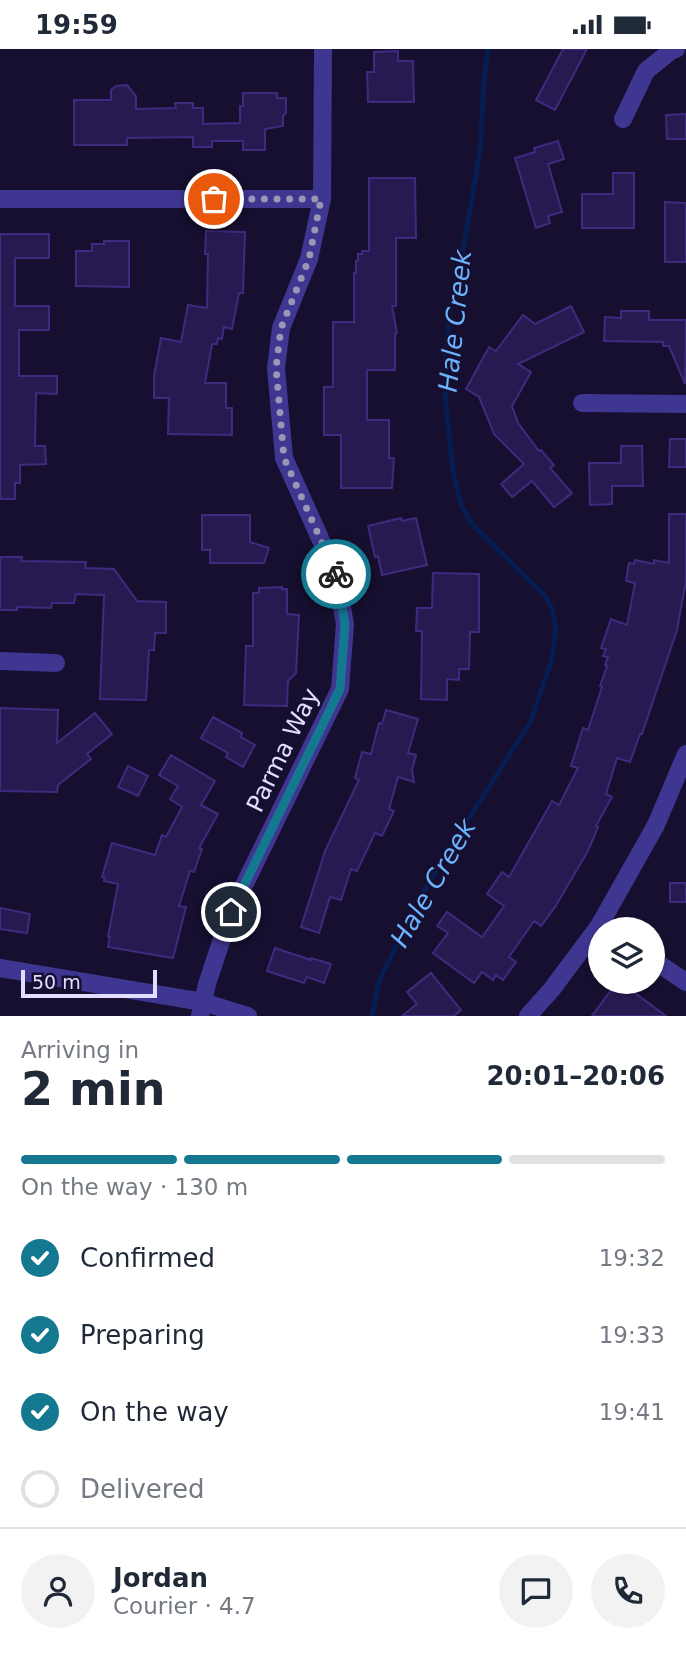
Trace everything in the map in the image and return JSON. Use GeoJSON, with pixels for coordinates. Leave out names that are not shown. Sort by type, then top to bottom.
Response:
{"type":"FeatureCollection","features":[{"type":"Feature","properties":{"kind":"street","name":"Parma Way"},"geometry":{"type":"LineString","coordinates":[[201,1009],[231,912],[340,689],[345,624],[337,574],[284,458],[276,368],[281,328],[309,259],[321,199],[323,49]]}},
{"type":"Feature","properties":{"kind":"street"},"geometry":{"type":"LineString","coordinates":[[623,118],[646,71],[676,49]]}},
{"type":"Feature","properties":{"kind":"street"},"geometry":{"type":"LineString","coordinates":[[0,199],[321,199]]}},
{"type":"Feature","properties":{"kind":"street"},"geometry":{"type":"LineString","coordinates":[[582,403],[686,404]]}},
{"type":"Feature","properties":{"kind":"street"},"geometry":{"type":"LineString","coordinates":[[0,661],[56,663]]}},
{"type":"Feature","properties":{"kind":"street"},"geometry":{"type":"LineString","coordinates":[[607,917],[656,825],[686,754]]}},
{"type":"Feature","properties":{"kind":"street"},"geometry":{"type":"LineString","coordinates":[[528,1016],[588,944]]}},
{"type":"Feature","properties":{"kind":"street"},"geometry":{"type":"LineString","coordinates":[[0,968],[248,1016]]}},
{"type":"Feature","properties":{"kind":"street"},"geometry":{"type":"LineString","coordinates":[[665,968],[686,982]]}},
{"type":"Feature","properties":{"kind":"building"},"geometry":{"type":"Polygon","coordinates":[[[563,49],[587,49],[555,110],[536,100],[563,49]]]}},
{"type":"Feature","properties":{"kind":"building"},"geometry":{"type":"Polygon","coordinates":[[[398,51],[398,61],[413,61],[414,102],[368,102],[367,72],[374,72],[374,52],[398,51]]]}},
{"type":"Feature","properties":{"kind":"building"},"geometry":{"type":"Polygon","coordinates":[[[127,85],[136,96],[136,109],[176,108],[175,103],[193,103],[193,108],[203,108],[203,124],[240,123],[243,93],[277,93],[277,98],[286,98],[286,113],[283,116],[283,126],[265,129],[265,150],[243,150],[243,141],[212,141],[212,147],[193,147],[193,137],[127,138],[127,145],[74,145],[74,100],[111,100],[111,90],[116,86],[127,85]]]}},
{"type":"Feature","properties":{"kind":"building"},"geometry":{"type":"Polygon","coordinates":[[[686,114],[686,139],[667,139],[666,115],[686,114]]]}},
{"type":"Feature","properties":{"kind":"building"},"geometry":{"type":"Polygon","coordinates":[[[558,141],[564,159],[548,164],[562,212],[548,216],[550,223],[536,228],[515,158],[535,152],[534,148],[558,141]]]}},
{"type":"Feature","properties":{"kind":"building"},"geometry":{"type":"Polygon","coordinates":[[[613,173],[634,173],[634,228],[582,228],[582,194],[613,194],[613,173]]]}},
{"type":"Feature","properties":{"kind":"building"},"geometry":{"type":"Polygon","coordinates":[[[369,178],[415,178],[416,238],[396,238],[396,306],[392,306],[397,333],[395,370],[367,370],[367,420],[389,420],[389,458],[394,458],[392,488],[341,488],[341,435],[324,435],[324,387],[333,387],[333,322],[354,322],[356,261],[358,254],[369,251],[369,178]]]}},
{"type":"Feature","properties":{"kind":"building"},"geometry":{"type":"Polygon","coordinates":[[[665,202],[686,203],[686,262],[665,262],[665,202]]]}},
{"type":"Feature","properties":{"kind":"building"},"geometry":{"type":"Polygon","coordinates":[[[206,231],[245,232],[243,293],[239,293],[232,329],[224,327],[222,339],[218,338],[217,344],[212,344],[205,383],[226,383],[226,408],[232,408],[232,435],[168,434],[169,398],[154,398],[154,376],[161,338],[181,342],[188,305],[207,308],[206,231]]]}},
{"type":"Feature","properties":{"kind":"building"},"geometry":{"type":"Polygon","coordinates":[[[0,234],[49,234],[49,258],[15,258],[15,306],[49,306],[49,330],[19,330],[19,376],[57,376],[57,394],[36,393],[35,446],[45,446],[46,464],[20,465],[20,483],[15,483],[15,499],[0,499],[0,234]]]}},
{"type":"Feature","properties":{"kind":"building"},"geometry":{"type":"Polygon","coordinates":[[[104,241],[129,241],[129,287],[76,286],[76,251],[92,251],[92,244],[104,244],[104,241]]]}},
{"type":"Feature","properties":{"kind":"building"},"geometry":{"type":"Polygon","coordinates":[[[571,306],[584,332],[518,364],[531,372],[512,406],[518,423],[539,451],[554,465],[550,468],[572,493],[554,507],[532,481],[512,497],[501,484],[524,464],[494,434],[479,397],[466,389],[489,347],[496,351],[523,315],[535,324],[571,306]]]}},
{"type":"Feature","properties":{"kind":"building"},"geometry":{"type":"Polygon","coordinates":[[[621,311],[649,311],[649,320],[686,320],[685,384],[669,346],[663,346],[663,342],[604,341],[605,317],[621,318],[621,311]]]}},
{"type":"Feature","properties":{"kind":"building"},"geometry":{"type":"Polygon","coordinates":[[[670,439],[686,439],[686,467],[669,467],[670,439]]]}},
{"type":"Feature","properties":{"kind":"building"},"geometry":{"type":"Polygon","coordinates":[[[621,446],[642,446],[643,486],[612,486],[612,504],[590,505],[589,463],[621,463],[621,446]]]}},
{"type":"Feature","properties":{"kind":"building"},"geometry":{"type":"Polygon","coordinates":[[[669,514],[686,514],[686,581],[677,630],[642,734],[630,762],[617,758],[606,794],[612,797],[596,826],[598,827],[588,851],[555,907],[541,926],[534,921],[509,957],[516,962],[503,980],[496,975],[493,980],[482,972],[474,983],[433,953],[448,933],[437,926],[447,912],[482,937],[504,906],[487,894],[502,872],[509,877],[552,801],[559,805],[578,768],[571,766],[583,728],[588,730],[607,666],[608,657],[603,656],[606,649],[601,648],[611,619],[627,625],[635,583],[626,581],[629,563],[634,564],[635,560],[654,564],[654,560],[669,563],[669,514]]]}},
{"type":"Feature","properties":{"kind":"building"},"geometry":{"type":"Polygon","coordinates":[[[202,515],[250,515],[250,542],[269,548],[264,563],[210,563],[210,550],[202,550],[202,515]]]}},
{"type":"Feature","properties":{"kind":"building"},"geometry":{"type":"Polygon","coordinates":[[[401,518],[402,521],[416,518],[427,565],[382,575],[368,526],[401,518]]]}},
{"type":"Feature","properties":{"kind":"building"},"geometry":{"type":"Polygon","coordinates":[[[0,557],[22,557],[21,561],[86,562],[85,568],[114,569],[137,601],[166,602],[166,633],[155,633],[154,650],[149,650],[146,700],[100,699],[104,595],[76,594],[74,603],[52,603],[51,608],[17,607],[17,610],[0,610],[0,557]]]}},
{"type":"Feature","properties":{"kind":"building"},"geometry":{"type":"Polygon","coordinates":[[[433,573],[479,574],[479,632],[470,632],[469,669],[459,669],[459,680],[447,679],[447,700],[421,699],[422,631],[416,631],[417,608],[432,608],[433,573]]]}},
{"type":"Feature","properties":{"kind":"building"},"geometry":{"type":"Polygon","coordinates":[[[259,588],[287,589],[287,614],[299,615],[296,673],[288,681],[287,706],[244,705],[246,646],[253,646],[253,593],[259,593],[259,588]]]}},
{"type":"Feature","properties":{"kind":"building"},"geometry":{"type":"Polygon","coordinates":[[[0,708],[58,710],[57,743],[95,713],[112,734],[87,754],[91,759],[58,785],[57,792],[0,791],[0,708]]]}},
{"type":"Feature","properties":{"kind":"building"},"geometry":{"type":"Polygon","coordinates":[[[386,710],[418,719],[408,753],[416,755],[412,770],[414,782],[398,777],[389,809],[394,811],[382,836],[375,833],[357,871],[351,869],[341,900],[330,897],[319,933],[301,927],[325,851],[359,780],[355,778],[362,752],[371,754],[379,723],[382,724],[386,710]]]}},
{"type":"Feature","properties":{"kind":"building"},"geometry":{"type":"Polygon","coordinates":[[[213,717],[242,733],[241,737],[255,745],[243,767],[226,757],[228,753],[201,738],[213,717]]]}},
{"type":"Feature","properties":{"kind":"building"},"geometry":{"type":"Polygon","coordinates":[[[171,755],[215,781],[201,805],[218,814],[199,848],[202,849],[194,872],[190,871],[179,906],[186,907],[173,958],[108,947],[118,884],[104,881],[105,878],[102,877],[112,843],[155,855],[162,835],[166,837],[182,807],[170,799],[178,786],[159,775],[171,755]]]}},
{"type":"Feature","properties":{"kind":"building"},"geometry":{"type":"Polygon","coordinates":[[[128,766],[148,776],[138,796],[118,787],[128,766]]]}},
{"type":"Feature","properties":{"kind":"building"},"geometry":{"type":"Polygon","coordinates":[[[670,883],[686,883],[686,902],[670,902],[670,883]]]}},
{"type":"Feature","properties":{"kind":"building"},"geometry":{"type":"Polygon","coordinates":[[[0,908],[30,914],[27,933],[0,929],[0,908]]]}},
{"type":"Feature","properties":{"kind":"building"},"geometry":{"type":"Polygon","coordinates":[[[275,948],[331,964],[324,983],[307,977],[304,983],[267,971],[275,948]]]}},
{"type":"Feature","properties":{"kind":"building"},"geometry":{"type":"Polygon","coordinates":[[[431,973],[461,1010],[454,1016],[402,1016],[417,1004],[407,992],[431,973]]]}},
{"type":"Feature","properties":{"kind":"building"},"geometry":{"type":"Polygon","coordinates":[[[608,994],[636,994],[666,1016],[592,1016],[608,994]]]}},
{"type":"Feature","properties":{"kind":"waterway","name":"Hale Creek"},"geometry":{"type":"LineString","coordinates":[[372,1016],[379,981],[422,895],[530,723],[552,659],[556,628],[551,606],[545,596],[472,524],[461,505],[453,471],[445,372],[450,307],[480,151],[488,49]]}},
{"type":"Feature","properties":{"kind":"way so far"},"geometry":{"type":"LineString","coordinates":[[214,199],[321,199],[309,259],[281,328],[276,368],[284,458],[336,574]]}},
{"type":"Feature","properties":{"kind":"route"},"geometry":{"type":"LineString","coordinates":[[231,912],[340,689],[345,624],[336,574]]}}]}
